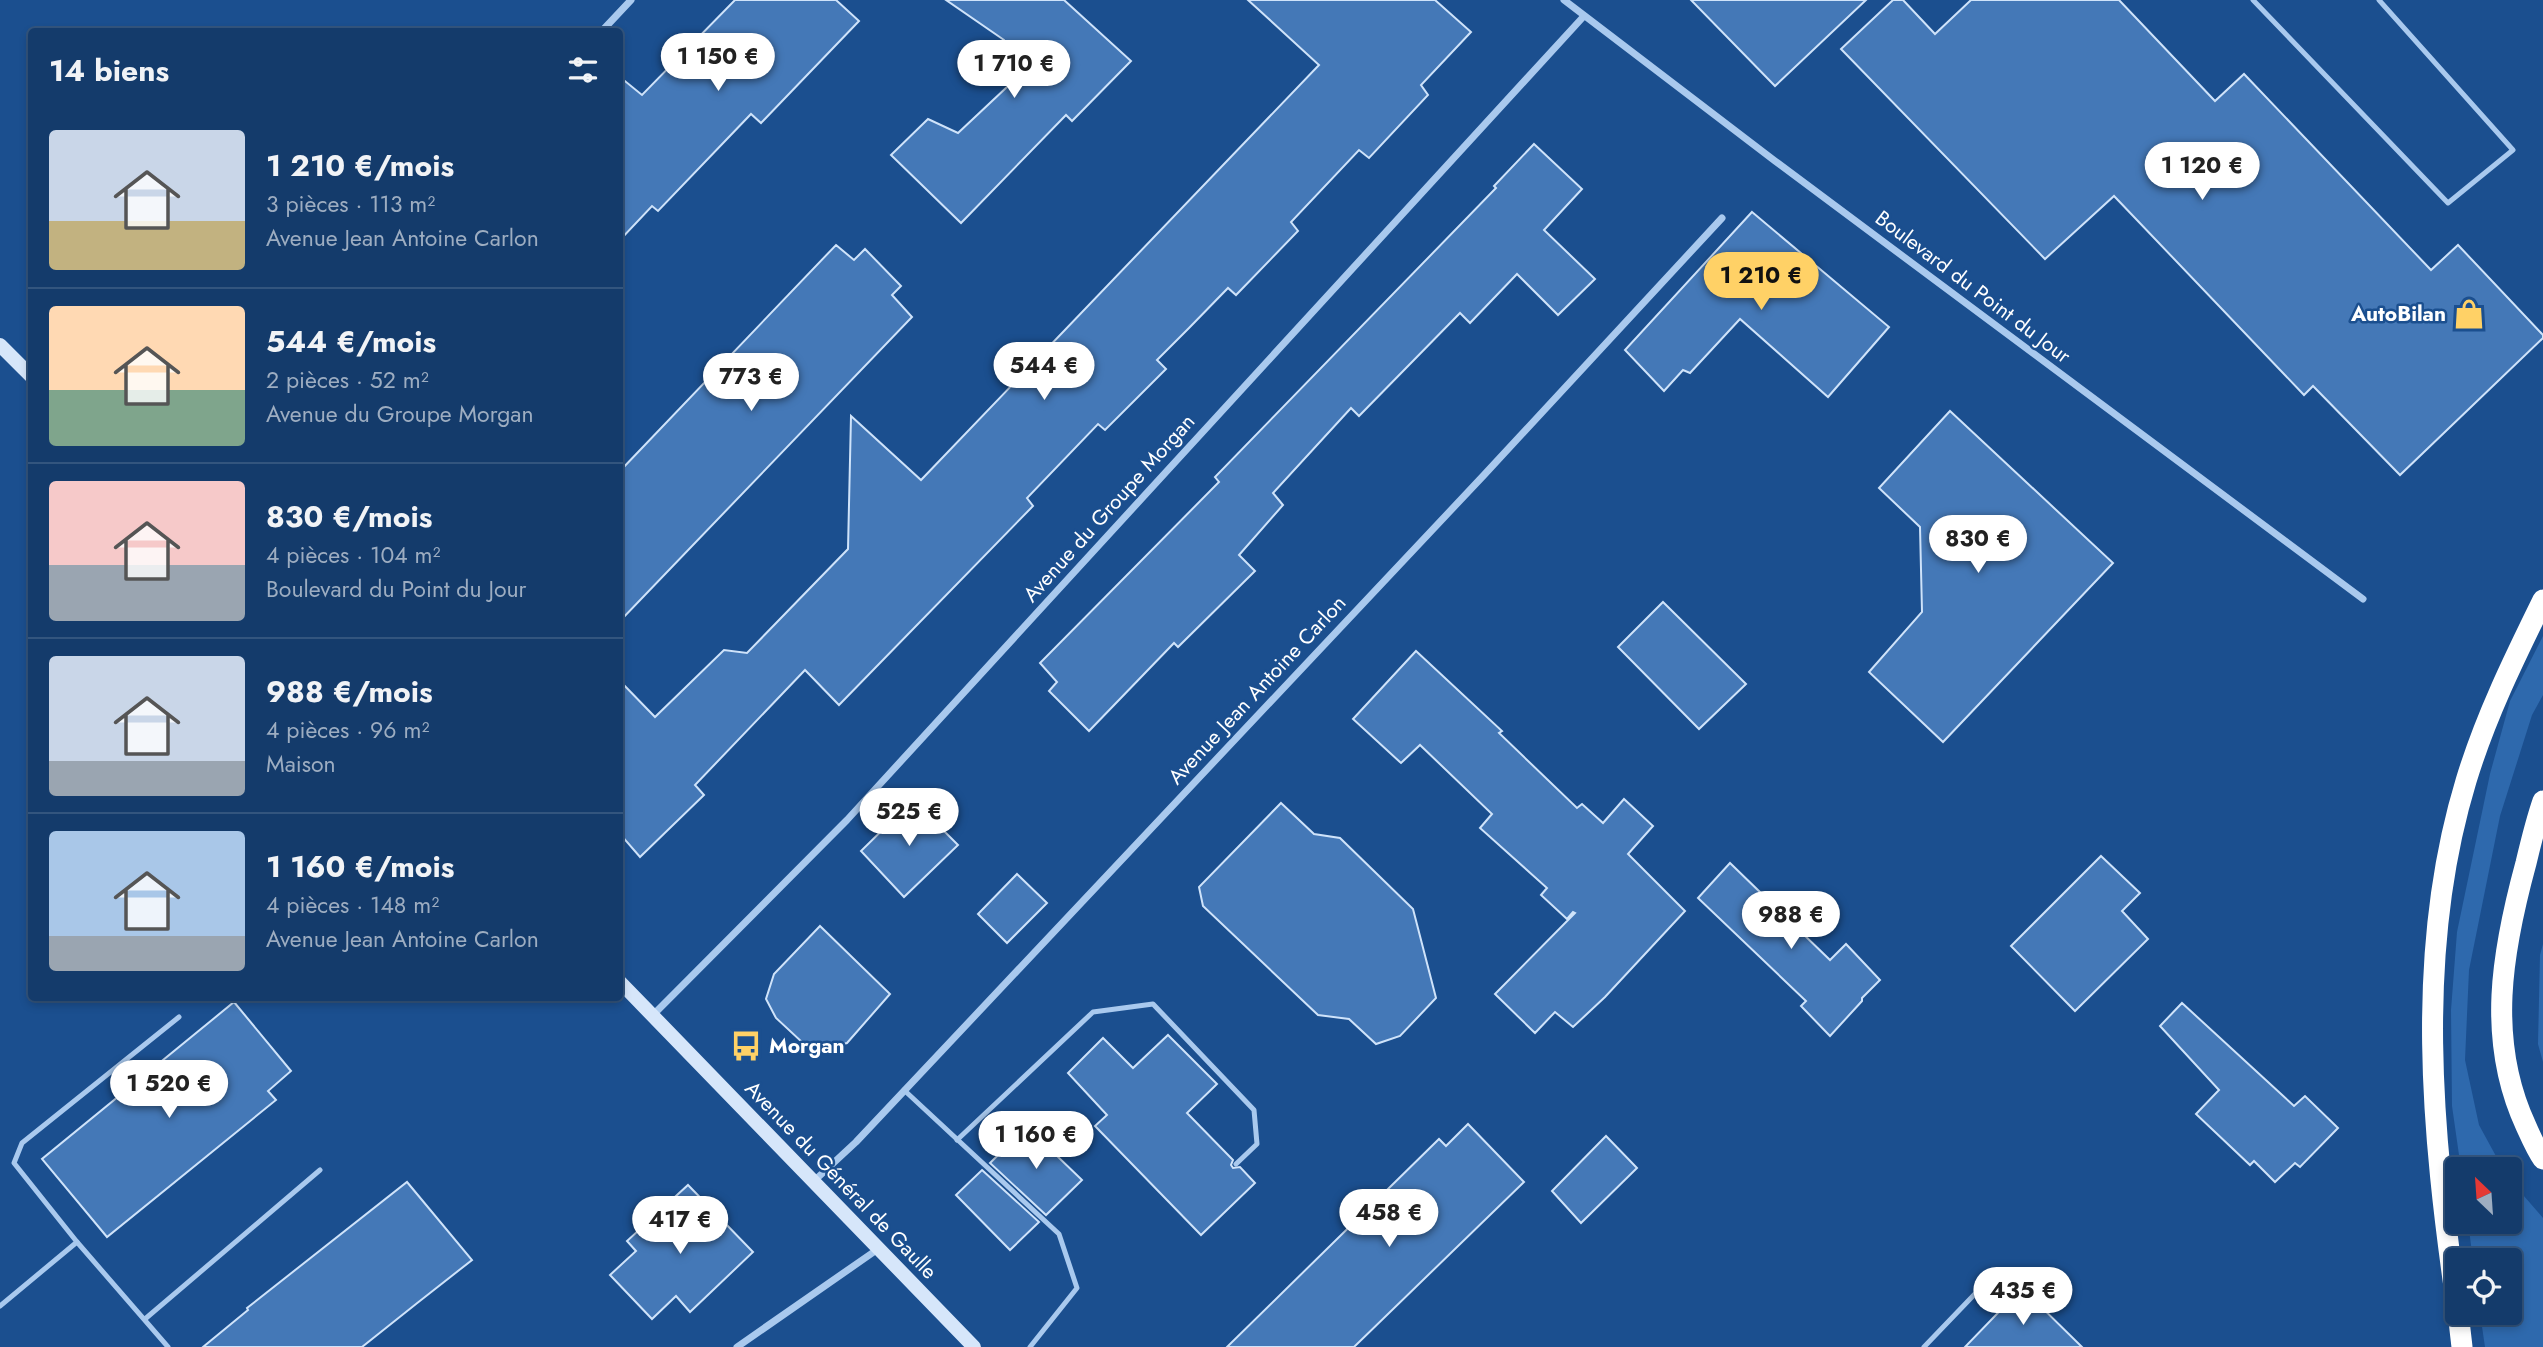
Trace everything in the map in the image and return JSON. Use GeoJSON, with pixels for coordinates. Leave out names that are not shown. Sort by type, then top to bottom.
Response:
{"type":"FeatureCollection","features":[{"type":"Feature","properties":{"kind":"highway"},"geometry":{"type":"LineString","coordinates":[[2450,1248],[2432,1065],[2437,924],[2448,855],[2465,782],[2488,716],[2543,600]]}},
{"type":"Feature","properties":{"kind":"highway"},"geometry":{"type":"LineString","coordinates":[[2543,801],[2516,901],[2501,985],[2500,1024],[2507,1074],[2519,1112],[2543,1159]]}},
{"type":"Feature","properties":{"kind":"highway"},"geometry":{"type":"LineString","coordinates":[[2459,1325],[2462,1347]]}},
{"type":"Feature","properties":{"kind":"main road"},"geometry":{"type":"LineString","coordinates":[[0,345],[28,373]]}},
{"type":"Feature","properties":{"kind":"main road","name":"Avenue du Général de Gaulle"},"geometry":{"type":"LineString","coordinates":[[623,985],[974,1347]]}},
{"type":"Feature","properties":{"kind":"street"},"geometry":{"type":"LineString","coordinates":[[605,28],[631,0]]}},
{"type":"Feature","properties":{"kind":"street","name":"Boulevard du Point du Jour"},"geometry":{"type":"LineString","coordinates":[[1564,0],[2363,599]]}},
{"type":"Feature","properties":{"kind":"street","name":"Avenue du Groupe Morgan"},"geometry":{"type":"LineString","coordinates":[[652,1016],[848,820],[1584,16]]}},
{"type":"Feature","properties":{"kind":"street","name":"Avenue Jean Antoine Carlon"},"geometry":{"type":"LineString","coordinates":[[813,1181],[840,1158],[1475,485],[1722,218]]}},
{"type":"Feature","properties":{"kind":"street"},"geometry":{"type":"LineString","coordinates":[[737,1347],[879,1248]]}},
{"type":"Feature","properties":{"kind":"lane"},"geometry":{"type":"LineString","coordinates":[[2253,0],[2448,203],[2513,150],[2379,0]]}},
{"type":"Feature","properties":{"kind":"lane"},"geometry":{"type":"LineString","coordinates":[[957,1140],[1093,1012],[1153,1004],[1254,1110],[1257,1144],[1237,1164]]}},
{"type":"Feature","properties":{"kind":"lane"},"geometry":{"type":"LineString","coordinates":[[168,1347],[77,1242],[14,1163],[22,1143],[178,1017]]}},
{"type":"Feature","properties":{"kind":"lane"},"geometry":{"type":"LineString","coordinates":[[904,1090],[1059,1234],[1077,1287],[1030,1347]]}},
{"type":"Feature","properties":{"kind":"lane"},"geometry":{"type":"LineString","coordinates":[[145,1319],[320,1170]]}},
{"type":"Feature","properties":{"kind":"lane"},"geometry":{"type":"LineString","coordinates":[[0,1306],[77,1242]]}},
{"type":"Feature","properties":{"kind":"lane"},"geometry":{"type":"LineString","coordinates":[[1924,1347],[1994,1273]]}},
{"type":"Feature","properties":{"kind":"shaded area"},"geometry":{"type":"Polygon","coordinates":[[[2543,636],[2543,695],[2532,715],[2500,816],[2469,970],[2465,1060],[2479,1125],[2496,1157],[2459,1157],[2452,1106],[2451,1010],[2457,932],[2490,774],[2510,701],[2543,636]]]}},
{"type":"Feature","properties":{"kind":"shaded area"},"geometry":{"type":"Polygon","coordinates":[[[2543,944],[2543,1062],[2538,1044],[2540,955],[2543,944]]]}},
{"type":"Feature","properties":{"kind":"shaded area"},"geometry":{"type":"Polygon","coordinates":[[[2522,1194],[2543,1218],[2543,1347],[2485,1347],[2482,1325],[2522,1325],[2522,1248],[2471,1248],[2470,1234],[2522,1234],[2522,1194]]]}},
{"type":"Feature","properties":{"kind":"building"},"geometry":{"type":"Polygon","coordinates":[[[735,0],[836,0],[859,21],[761,123],[751,114],[658,211],[652,206],[623,237],[623,79],[642,95],[735,0]]]}},
{"type":"Feature","properties":{"kind":"building"},"geometry":{"type":"Polygon","coordinates":[[[946,0],[1064,0],[1131,61],[1072,121],[1066,115],[961,223],[891,155],[928,119],[958,133],[1008,86],[1004,40],[946,0]]]}},
{"type":"Feature","properties":{"kind":"building"},"geometry":{"type":"Polygon","coordinates":[[[1248,0],[1435,0],[1471,32],[1421,85],[1428,95],[1369,158],[1359,150],[1291,222],[1298,231],[1236,295],[1228,288],[1157,360],[1166,369],[1105,430],[1098,424],[1027,498],[1033,506],[839,705],[805,670],[695,785],[704,795],[640,857],[623,837],[623,684],[655,717],[724,650],[747,653],[848,549],[851,416],[921,480],[1319,65],[1248,0]]]}},
{"type":"Feature","properties":{"kind":"building"},"geometry":{"type":"Polygon","coordinates":[[[1691,0],[1866,0],[1775,86],[1691,0]]]}},
{"type":"Feature","properties":{"kind":"building"},"geometry":{"type":"Polygon","coordinates":[[[1893,0],[1903,0],[1935,34],[1971,0],[2119,0],[2215,101],[2244,74],[2431,270],[2458,245],[2543,338],[2400,475],[2313,386],[2304,395],[2114,196],[2045,259],[1841,49],[1893,0]]]}},
{"type":"Feature","properties":{"kind":"building"},"geometry":{"type":"Polygon","coordinates":[[[1534,144],[1582,189],[1544,230],[1595,279],[1558,315],[1517,274],[1470,323],[1460,313],[1359,416],[1351,408],[1273,493],[1283,505],[1239,555],[1255,571],[1178,647],[1174,643],[1089,731],[1049,691],[1057,682],[1040,663],[1219,482],[1215,477],[1496,188],[1494,186],[1534,144]]]}},
{"type":"Feature","properties":{"kind":"building"},"geometry":{"type":"Polygon","coordinates":[[[1752,212],[1889,327],[1828,397],[1740,319],[1690,373],[1683,370],[1664,391],[1625,350],[1752,212]]]}},
{"type":"Feature","properties":{"kind":"building"},"geometry":{"type":"Polygon","coordinates":[[[836,245],[854,260],[865,249],[901,286],[892,295],[912,317],[623,618],[623,468],[836,245]]]}},
{"type":"Feature","properties":{"kind":"building"},"geometry":{"type":"Polygon","coordinates":[[[1950,411],[2113,563],[1943,742],[1869,672],[1922,612],[1920,527],[1879,488],[1950,411]]]}},
{"type":"Feature","properties":{"kind":"building"},"geometry":{"type":"Polygon","coordinates":[[[1663,602],[1746,684],[1699,729],[1618,647],[1663,602]]]}},
{"type":"Feature","properties":{"kind":"building"},"geometry":{"type":"Polygon","coordinates":[[[1416,651],[1502,731],[1499,733],[1577,808],[1582,804],[1603,823],[1624,799],[1653,826],[1628,854],[1685,911],[1605,997],[1573,1027],[1555,1012],[1535,1033],[1495,994],[1575,913],[1567,919],[1541,895],[1547,888],[1480,828],[1492,814],[1420,745],[1401,763],[1353,719],[1416,651]]]}},
{"type":"Feature","properties":{"kind":"building"},"geometry":{"type":"Polygon","coordinates":[[[913,800],[958,845],[904,897],[861,851],[913,800]]]}},
{"type":"Feature","properties":{"kind":"building"},"geometry":{"type":"Polygon","coordinates":[[[1281,803],[1314,834],[1340,838],[1413,909],[1436,998],[1400,1036],[1376,1044],[1349,1019],[1318,1015],[1203,906],[1199,887],[1281,803]]]}},
{"type":"Feature","properties":{"kind":"building"},"geometry":{"type":"Polygon","coordinates":[[[2101,856],[2140,893],[2122,911],[2148,939],[2075,1011],[2011,946],[2101,856]]]}},
{"type":"Feature","properties":{"kind":"building"},"geometry":{"type":"Polygon","coordinates":[[[1730,863],[1830,960],[1846,944],[1880,980],[1830,1036],[1801,1006],[1806,1001],[1698,898],[1730,863]]]}},
{"type":"Feature","properties":{"kind":"building"},"geometry":{"type":"Polygon","coordinates":[[[1017,874],[1047,903],[1007,943],[978,914],[1017,874]]]}},
{"type":"Feature","properties":{"kind":"building"},"geometry":{"type":"Polygon","coordinates":[[[820,926],[890,994],[847,1043],[818,1051],[804,1044],[776,1018],[766,999],[774,974],[820,926]]]}},
{"type":"Feature","properties":{"kind":"building"},"geometry":{"type":"Polygon","coordinates":[[[234,1002],[291,1071],[268,1091],[276,1100],[107,1237],[42,1159],[234,1002]]]}},
{"type":"Feature","properties":{"kind":"building"},"geometry":{"type":"Polygon","coordinates":[[[2182,1003],[2294,1106],[2305,1096],[2338,1128],[2300,1167],[2295,1163],[2275,1182],[2254,1161],[2250,1165],[2196,1114],[2219,1090],[2160,1026],[2182,1003]]]}},
{"type":"Feature","properties":{"kind":"building"},"geometry":{"type":"Polygon","coordinates":[[[1168,1035],[1217,1084],[1187,1113],[1233,1160],[1233,1168],[1240,1167],[1255,1183],[1201,1235],[1095,1126],[1107,1115],[1068,1073],[1103,1038],[1133,1068],[1168,1035]]]}},
{"type":"Feature","properties":{"kind":"building"},"geometry":{"type":"Polygon","coordinates":[[[1468,1124],[1524,1182],[1354,1347],[1227,1347],[1439,1139],[1446,1146],[1468,1124]]]}},
{"type":"Feature","properties":{"kind":"building"},"geometry":{"type":"Polygon","coordinates":[[[1027,1127],[1082,1180],[1046,1215],[990,1163],[1027,1127]]]}},
{"type":"Feature","properties":{"kind":"building"},"geometry":{"type":"Polygon","coordinates":[[[1606,1136],[1637,1168],[1581,1223],[1552,1191],[1606,1136]]]}},
{"type":"Feature","properties":{"kind":"building"},"geometry":{"type":"Polygon","coordinates":[[[982,1170],[1039,1222],[1010,1250],[956,1195],[982,1170]]]}},
{"type":"Feature","properties":{"kind":"building"},"geometry":{"type":"Polygon","coordinates":[[[407,1182],[472,1260],[362,1347],[203,1347],[248,1310],[247,1308],[407,1182]]]}},
{"type":"Feature","properties":{"kind":"building"},"geometry":{"type":"Polygon","coordinates":[[[688,1185],[753,1252],[690,1312],[676,1296],[652,1319],[610,1275],[636,1251],[627,1241],[688,1185]]]}},
{"type":"Feature","properties":{"kind":"building"},"geometry":{"type":"Polygon","coordinates":[[[2022,1288],[2082,1347],[1965,1347],[2022,1288]]]}},
{"type":"Feature","properties":{"kind":"place","name":"AutoBilan"},"geometry":{"type":"Point","coordinates":[2469,314]}},
{"type":"Feature","properties":{"kind":"place","name":"Morgan"},"geometry":{"type":"Point","coordinates":[746,1046]}}]}
